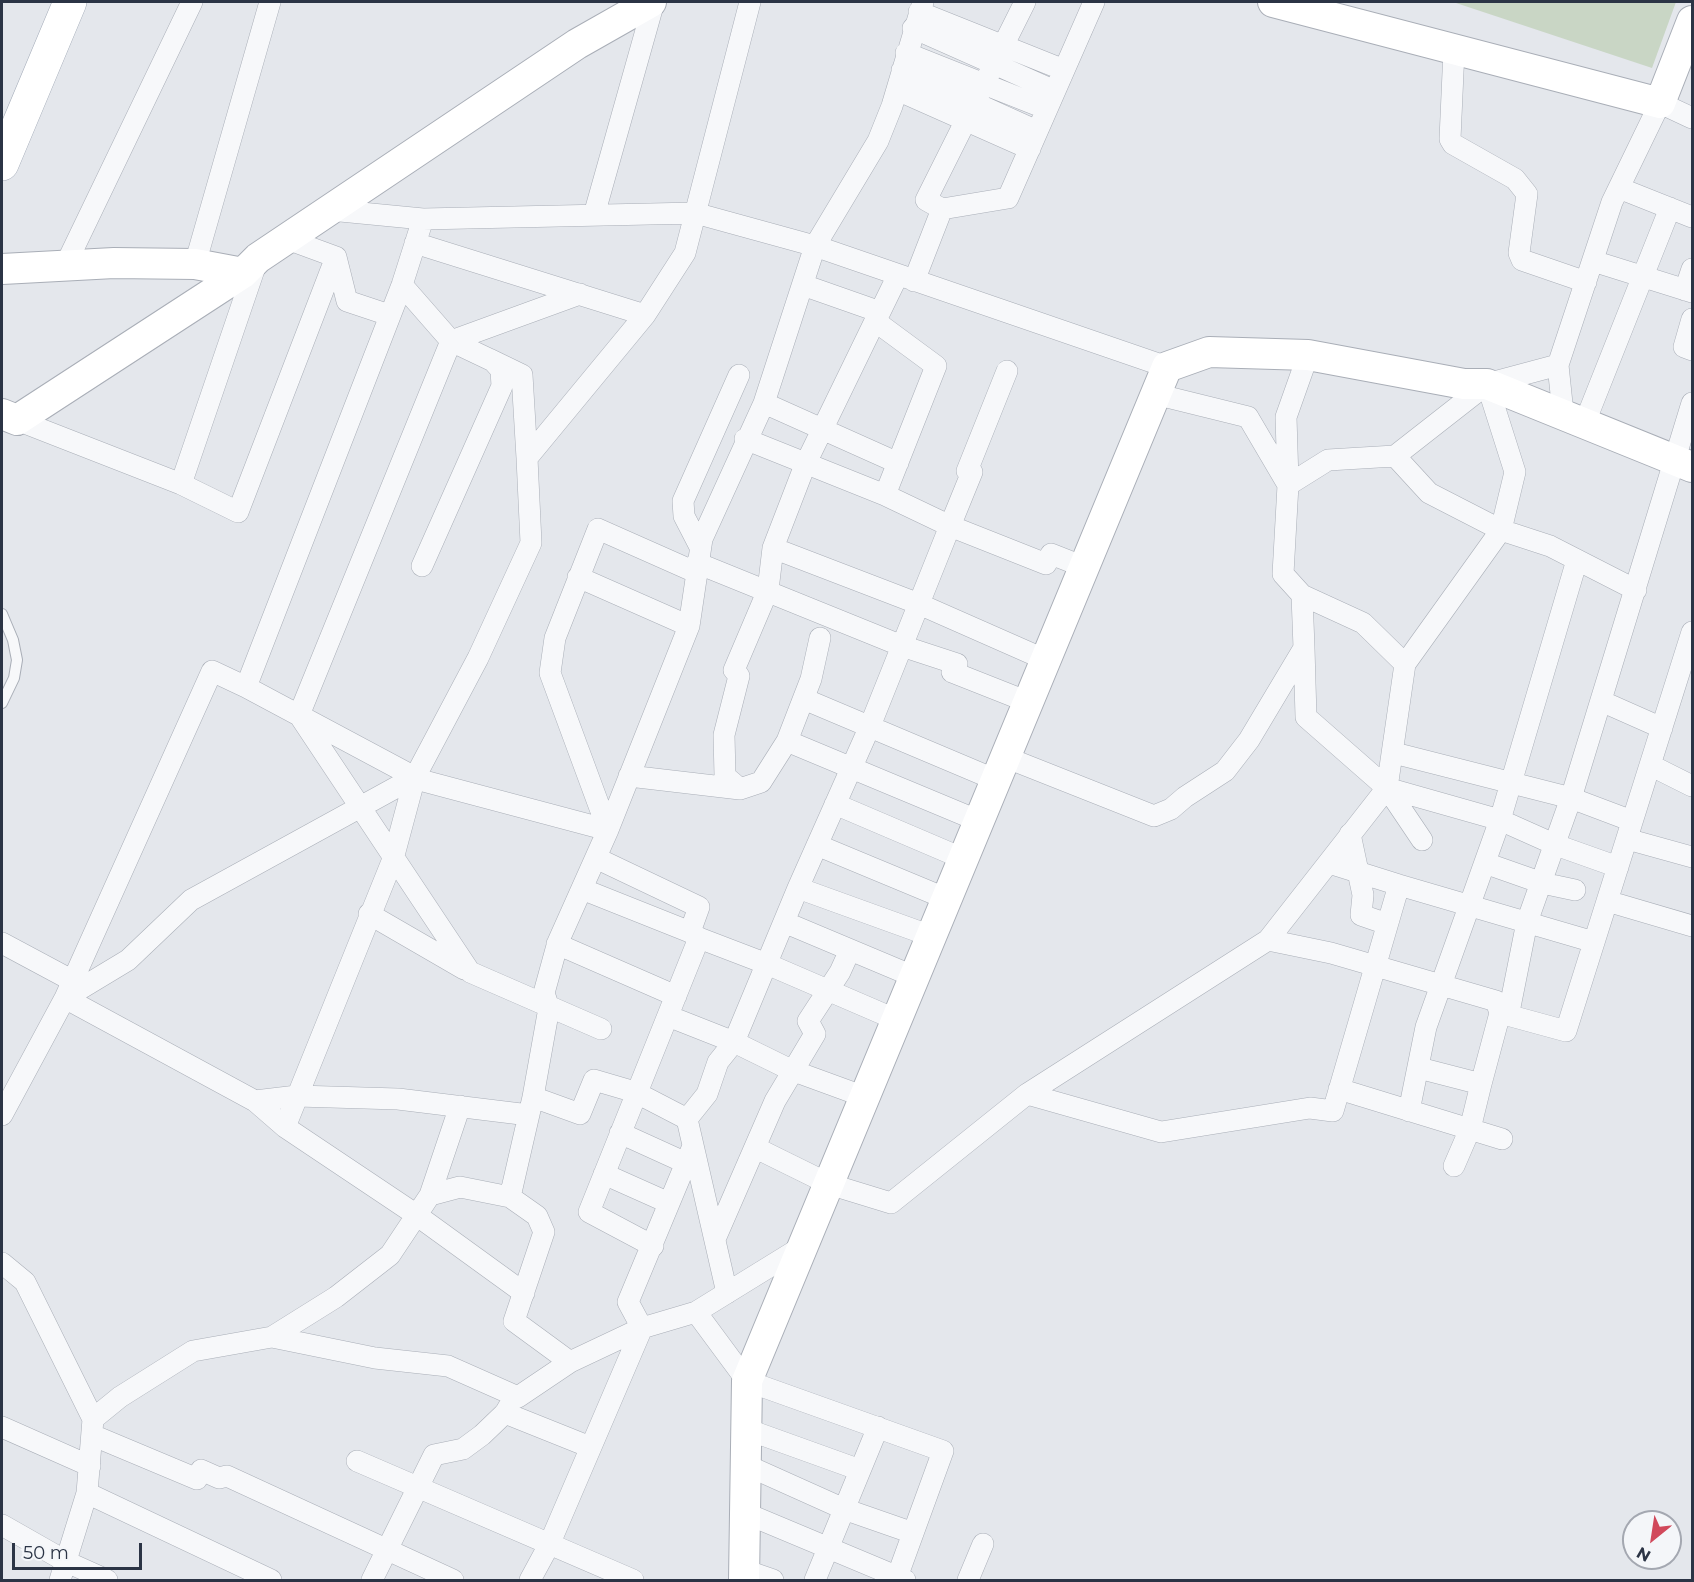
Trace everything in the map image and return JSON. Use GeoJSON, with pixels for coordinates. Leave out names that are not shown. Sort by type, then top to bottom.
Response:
{"type":"FeatureCollection","features":[{"type":"Feature","properties":{"kind":"main road"},"geometry":{"type":"LineString","coordinates":[[2,164],[9,125],[70,2]]}},
{"type":"Feature","properties":{"kind":"street"},"geometry":{"type":"LineString","coordinates":[[65,266],[192,2]]}},
{"type":"Feature","properties":{"kind":"street"},"geometry":{"type":"LineString","coordinates":[[195,264],[270,2]]}},
{"type":"Feature","properties":{"kind":"street"},"geometry":{"type":"LineString","coordinates":[[9,417],[251,265],[287,238],[577,44],[652,2]]}},
{"type":"Feature","properties":{"kind":"street"},"geometry":{"type":"LineString","coordinates":[[594,215],[652,2]]}},
{"type":"Feature","properties":{"kind":"street"},"geometry":{"type":"LineString","coordinates":[[527,458],[645,315],[685,253],[750,2]]}},
{"type":"Feature","properties":{"kind":"street"},"geometry":{"type":"LineString","coordinates":[[1025,2],[926,200],[942,209],[1008,198],[1094,2]]}},
{"type":"Feature","properties":{"kind":"street"},"geometry":{"type":"LineString","coordinates":[[1273,2],[1660,103],[1692,118]]}},
{"type":"Feature","properties":{"kind":"street"},"geometry":{"type":"LineString","coordinates":[[918,14],[1004,45],[1064,70]]}},
{"type":"Feature","properties":{"kind":"street"},"geometry":{"type":"LineString","coordinates":[[918,14],[1051,100]]}},
{"type":"Feature","properties":{"kind":"street"},"geometry":{"type":"LineString","coordinates":[[510,1197],[531,1106],[549,1008],[544,993],[557,944],[608,830],[689,626],[698,561],[746,439],[764,403],[815,246],[871,156],[902,71],[918,14]]}},
{"type":"Feature","properties":{"kind":"street"},"geometry":{"type":"LineString","coordinates":[[1574,418],[1558,365],[1612,202],[1660,103],[1692,21]]}},
{"type":"Feature","properties":{"kind":"street"},"geometry":{"type":"LineString","coordinates":[[1455,50],[1450,139],[1454,144],[1515,179],[1527,194],[1519,253],[1522,260],[1586,282]]}},
{"type":"Feature","properties":{"kind":"street"},"geometry":{"type":"LineString","coordinates":[[902,71],[984,83],[1051,100]]}},
{"type":"Feature","properties":{"kind":"street"},"geometry":{"type":"LineString","coordinates":[[902,71],[970,112],[1034,140]]}},
{"type":"Feature","properties":{"kind":"street"},"geometry":{"type":"LineString","coordinates":[[1619,188],[1692,217]]}},
{"type":"Feature","properties":{"kind":"street"},"geometry":{"type":"LineString","coordinates":[[1574,418],[1643,278],[1670,208]]}},
{"type":"Feature","properties":{"kind":"street"},"geometry":{"type":"LineString","coordinates":[[741,789],[725,776],[724,735],[739,676],[734,670],[768,590],[773,548],[805,465],[878,317],[906,278],[942,209]]}},
{"type":"Feature","properties":{"kind":"street"},"geometry":{"type":"LineString","coordinates":[[330,210],[423,219],[695,213],[815,246],[1167,367],[1209,352],[1308,355],[1464,384],[1487,384],[1558,365]]}},
{"type":"Feature","properties":{"kind":"street"},"geometry":{"type":"LineString","coordinates":[[246,687],[402,285],[423,219]]}},
{"type":"Feature","properties":{"kind":"street"},"geometry":{"type":"LineString","coordinates":[[287,238],[336,257]]}},
{"type":"Feature","properties":{"kind":"street"},"geometry":{"type":"LineString","coordinates":[[415,243],[645,315]]}},
{"type":"Feature","properties":{"kind":"street"},"geometry":{"type":"LineString","coordinates":[[336,257],[348,301],[389,315]]}},
{"type":"Feature","properties":{"kind":"street"},"geometry":{"type":"LineString","coordinates":[[9,417],[181,484],[238,512],[336,257]]}},
{"type":"Feature","properties":{"kind":"street"},"geometry":{"type":"LineString","coordinates":[[1593,261],[1689,291],[1692,269]]}},
{"type":"Feature","properties":{"kind":"street"},"geometry":{"type":"LineString","coordinates":[[2,269],[65,266],[251,265]]}},
{"type":"Feature","properties":{"kind":"street"},"geometry":{"type":"LineString","coordinates":[[181,484],[251,265]]}},
{"type":"Feature","properties":{"kind":"street"},"geometry":{"type":"LineString","coordinates":[[285,1127],[393,859],[415,777],[478,658],[531,543],[522,375],[451,341],[402,285]]}},
{"type":"Feature","properties":{"kind":"street"},"geometry":{"type":"LineString","coordinates":[[803,285],[878,317],[936,366],[885,495]]}},
{"type":"Feature","properties":{"kind":"street"},"geometry":{"type":"LineString","coordinates":[[299,715],[451,341],[580,294]]}},
{"type":"Feature","properties":{"kind":"street"},"geometry":{"type":"LineString","coordinates":[[1692,319],[1684,347],[1692,350]]}},
{"type":"Feature","properties":{"kind":"street"},"geometry":{"type":"LineString","coordinates":[[422,567],[502,386],[501,370],[493,361],[451,341]]}},
{"type":"Feature","properties":{"kind":"street"},"geometry":{"type":"LineString","coordinates":[[1308,355],[1286,417],[1288,485],[1283,574],[1302,595],[1363,623],[1405,664]]}},
{"type":"Feature","properties":{"kind":"street"},"geometry":{"type":"LineString","coordinates":[[773,1581],[744,1575],[747,1381],[1167,367]]}},
{"type":"Feature","properties":{"kind":"street"},"geometry":{"type":"LineString","coordinates":[[727,1293],[715,1239],[690,1155],[687,1119],[707,1094],[718,1062],[734,1042],[798,888],[870,726],[972,472],[967,471],[1008,371]]}},
{"type":"Feature","properties":{"kind":"street"},"geometry":{"type":"LineString","coordinates":[[698,561],[684,516],[683,501],[739,375]]}},
{"type":"Feature","properties":{"kind":"street"},"geometry":{"type":"LineString","coordinates":[[1487,384],[1684,464]]}},
{"type":"Feature","properties":{"kind":"street"},"geometry":{"type":"LineString","coordinates":[[1288,485],[1328,459],[1395,456],[1487,384]]}},
{"type":"Feature","properties":{"kind":"street"},"geometry":{"type":"LineString","coordinates":[[756,1149],[829,1184],[891,1203],[1027,1094],[1268,940],[1387,788],[1394,753],[1405,664],[1501,530],[1515,472],[1487,384]]}},
{"type":"Feature","properties":{"kind":"street"},"geometry":{"type":"LineString","coordinates":[[1155,394],[1248,417],[1288,485]]}},
{"type":"Feature","properties":{"kind":"street"},"geometry":{"type":"LineString","coordinates":[[764,403],[898,463]]}},
{"type":"Feature","properties":{"kind":"street"},"geometry":{"type":"LineString","coordinates":[[1500,1013],[1510,1007],[1527,922],[1556,845],[1636,590],[1684,464],[1692,403]]}},
{"type":"Feature","properties":{"kind":"street"},"geometry":{"type":"LineString","coordinates":[[746,439],[805,465],[885,495],[950,526],[1046,564],[1051,554],[1084,567]]}},
{"type":"Feature","properties":{"kind":"street"},"geometry":{"type":"LineString","coordinates":[[1395,456],[1430,493],[1501,530],[1550,546],[1636,590]]}},
{"type":"Feature","properties":{"kind":"street"},"geometry":{"type":"LineString","coordinates":[[608,830],[550,673],[555,638],[598,529],[698,561],[902,646],[957,664],[952,672],[1028,702]]}},
{"type":"Feature","properties":{"kind":"street"},"geometry":{"type":"LineString","coordinates":[[773,548],[919,604],[1046,660]]}},
{"type":"Feature","properties":{"kind":"street"},"geometry":{"type":"LineString","coordinates":[[1409,1111],[1426,1027],[1500,820],[1577,560]]}},
{"type":"Feature","properties":{"kind":"street"},"geometry":{"type":"LineString","coordinates":[[578,577],[689,626]]}},
{"type":"Feature","properties":{"kind":"street"},"geometry":{"type":"LineString","coordinates":[[1302,595],[1306,717],[1387,788],[1422,840]]}},
{"type":"Feature","properties":{"kind":"street"},"geometry":{"type":"LineString","coordinates":[[1500,1013],[1566,1031],[1692,632]]}},
{"type":"Feature","properties":{"kind":"street"},"geometry":{"type":"LineString","coordinates":[[629,776],[741,789],[761,782],[787,741],[804,699],[820,638]]}},
{"type":"Feature","properties":{"kind":"street"},"geometry":{"type":"LineString","coordinates":[[804,699],[870,726],[1154,816],[1171,810],[1185,797],[1224,771],[1249,740],[1304,648]]}},
{"type":"Feature","properties":{"kind":"street"},"geometry":{"type":"LineString","coordinates":[[2,1115],[69,990],[212,670],[415,777],[608,830]]}},
{"type":"Feature","properties":{"kind":"street"},"geometry":{"type":"LineString","coordinates":[[1601,701],[1662,728]]}},
{"type":"Feature","properties":{"kind":"street"},"geometry":{"type":"LineString","coordinates":[[299,715],[470,972]]}},
{"type":"Feature","properties":{"kind":"street"},"geometry":{"type":"LineString","coordinates":[[787,741],[979,821]]}},
{"type":"Feature","properties":{"kind":"street"},"geometry":{"type":"LineString","coordinates":[[1394,753],[1571,798],[1630,830],[1692,857]]}},
{"type":"Feature","properties":{"kind":"street"},"geometry":{"type":"LineString","coordinates":[[1650,765],[1692,786]]}},
{"type":"Feature","properties":{"kind":"street"},"geometry":{"type":"LineString","coordinates":[[69,990],[128,960],[190,900],[415,777]]}},
{"type":"Feature","properties":{"kind":"street"},"geometry":{"type":"LineString","coordinates":[[1387,788],[1500,820],[1556,845],[1618,867]]}},
{"type":"Feature","properties":{"kind":"street"},"geometry":{"type":"LineString","coordinates":[[835,804],[964,859]]}},
{"type":"Feature","properties":{"kind":"street"},"geometry":{"type":"LineString","coordinates":[[1350,834],[1363,895],[1361,915],[1387,924]]}},
{"type":"Feature","properties":{"kind":"street"},"geometry":{"type":"LineString","coordinates":[[817,845],[947,899]]}},
{"type":"Feature","properties":{"kind":"street"},"geometry":{"type":"LineString","coordinates":[[596,858],[699,907],[694,935],[676,996],[635,1092],[589,1212],[654,1246]]}},
{"type":"Feature","properties":{"kind":"street"},"geometry":{"type":"LineString","coordinates":[[1329,863],[1594,942]]}},
{"type":"Feature","properties":{"kind":"street"},"geometry":{"type":"LineString","coordinates":[[1485,863],[1542,883],[1575,890]]}},
{"type":"Feature","properties":{"kind":"street"},"geometry":{"type":"LineString","coordinates":[[1027,1094],[1161,1132],[1310,1108],[1333,1111],[1399,885]]}},
{"type":"Feature","properties":{"kind":"street"},"geometry":{"type":"LineString","coordinates":[[798,888],[932,936]]}},
{"type":"Feature","properties":{"kind":"street"},"geometry":{"type":"LineString","coordinates":[[582,889],[897,1020]]}},
{"type":"Feature","properties":{"kind":"street"},"geometry":{"type":"LineString","coordinates":[[1607,901],[1692,926]]}},
{"type":"Feature","properties":{"kind":"street"},"geometry":{"type":"LineString","coordinates":[[369,914],[470,972],[601,1029]]}},
{"type":"Feature","properties":{"kind":"street"},"geometry":{"type":"LineString","coordinates":[[784,922],[915,977]]}},
{"type":"Feature","properties":{"kind":"street"},"geometry":{"type":"LineString","coordinates":[[1268,940],[1376,965],[1441,987],[1496,1001],[1500,1013],[1470,1129],[1454,1166]]}},
{"type":"Feature","properties":{"kind":"street"},"geometry":{"type":"LineString","coordinates":[[2,943],[69,990],[255,1101],[285,1127],[415,1214],[524,1293]]}},
{"type":"Feature","properties":{"kind":"street"},"geometry":{"type":"LineString","coordinates":[[557,944],[676,996]]}},
{"type":"Feature","properties":{"kind":"street"},"geometry":{"type":"LineString","coordinates":[[715,1239],[791,1070],[814,1034],[808,1021],[850,950]]}},
{"type":"Feature","properties":{"kind":"street"},"geometry":{"type":"LineString","coordinates":[[668,1016],[734,1042],[791,1070],[865,1097]]}},
{"type":"Feature","properties":{"kind":"street"},"geometry":{"type":"LineString","coordinates":[[1419,1068],[1480,1084]]}},
{"type":"Feature","properties":{"kind":"street"},"geometry":{"type":"LineString","coordinates":[[255,1101],[297,1096],[398,1099],[460,1106],[531,1106],[580,1114],[594,1080],[635,1092],[687,1119]]}},
{"type":"Feature","properties":{"kind":"street"},"geometry":{"type":"LineString","coordinates":[[1339,1089],[1502,1139]]}},
{"type":"Feature","properties":{"kind":"street"},"geometry":{"type":"LineString","coordinates":[[272,1337],[336,1297],[390,1255],[415,1214],[430,1195],[460,1106]]}},
{"type":"Feature","properties":{"kind":"street"},"geometry":{"type":"LineString","coordinates":[[620,1133],[690,1155]]}},
{"type":"Feature","properties":{"kind":"street"},"geometry":{"type":"LineString","coordinates":[[642,1328],[628,1302],[654,1246],[669,1203],[690,1155]]}},
{"type":"Feature","properties":{"kind":"street"},"geometry":{"type":"LineString","coordinates":[[604,1173],[669,1203]]}},
{"type":"Feature","properties":{"kind":"street"},"geometry":{"type":"LineString","coordinates":[[430,1195],[460,1187],[510,1197],[537,1216],[544,1232],[514,1321],[570,1362]]}},
{"type":"Feature","properties":{"kind":"street"},"geometry":{"type":"LineString","coordinates":[[372,1581],[434,1455],[463,1449],[518,1397],[570,1362],[642,1328],[696,1312],[803,1246]]}},
{"type":"Feature","properties":{"kind":"street"},"geometry":{"type":"LineString","coordinates":[[2,1263],[25,1282],[92,1427],[87,1493],[63,1571]]}},
{"type":"Feature","properties":{"kind":"street"},"geometry":{"type":"LineString","coordinates":[[696,1312],[747,1381],[943,1451],[913,1533],[899,1580],[745,1513]]}},
{"type":"Feature","properties":{"kind":"street"},"geometry":{"type":"LineString","coordinates":[[530,1581],[549,1545],[642,1328]]}},
{"type":"Feature","properties":{"kind":"street"},"geometry":{"type":"LineString","coordinates":[[92,1427],[120,1397],[193,1351],[272,1337],[375,1358],[448,1366],[510,1404],[590,1447]]}},
{"type":"Feature","properties":{"kind":"street"},"geometry":{"type":"LineString","coordinates":[[2,1426],[90,1466]]}},
{"type":"Feature","properties":{"kind":"street"},"geometry":{"type":"LineString","coordinates":[[92,1427],[197,1479],[201,1470],[219,1478],[227,1476],[453,1581]]}},
{"type":"Feature","properties":{"kind":"street"},"geometry":{"type":"LineString","coordinates":[[815,1581],[878,1427]]}},
{"type":"Feature","properties":{"kind":"street"},"geometry":{"type":"LineString","coordinates":[[747,1429],[860,1470]]}},
{"type":"Feature","properties":{"kind":"street"},"geometry":{"type":"LineString","coordinates":[[357,1461],[633,1581]]}},
{"type":"Feature","properties":{"kind":"street"},"geometry":{"type":"LineString","coordinates":[[746,1465],[844,1509],[913,1533]]}},
{"type":"Feature","properties":{"kind":"street"},"geometry":{"type":"LineString","coordinates":[[87,1493],[271,1581]]}},
{"type":"Feature","properties":{"kind":"street"},"geometry":{"type":"LineString","coordinates":[[2,1525],[63,1571],[107,1581]]}},
{"type":"Feature","properties":{"kind":"street"},"geometry":{"type":"LineString","coordinates":[[968,1581],[983,1544]]}},
{"type":"Feature","properties":{"kind":"lane"},"geometry":{"type":"LineString","coordinates":[[2,614],[13,640],[17,660],[14,678],[2,703]]}},
{"type":"Feature","properties":{"kind":"green space"},"geometry":{"type":"Polygon","coordinates":[[[1453,2],[1676,2],[1652,68],[1453,2]]]}}]}
